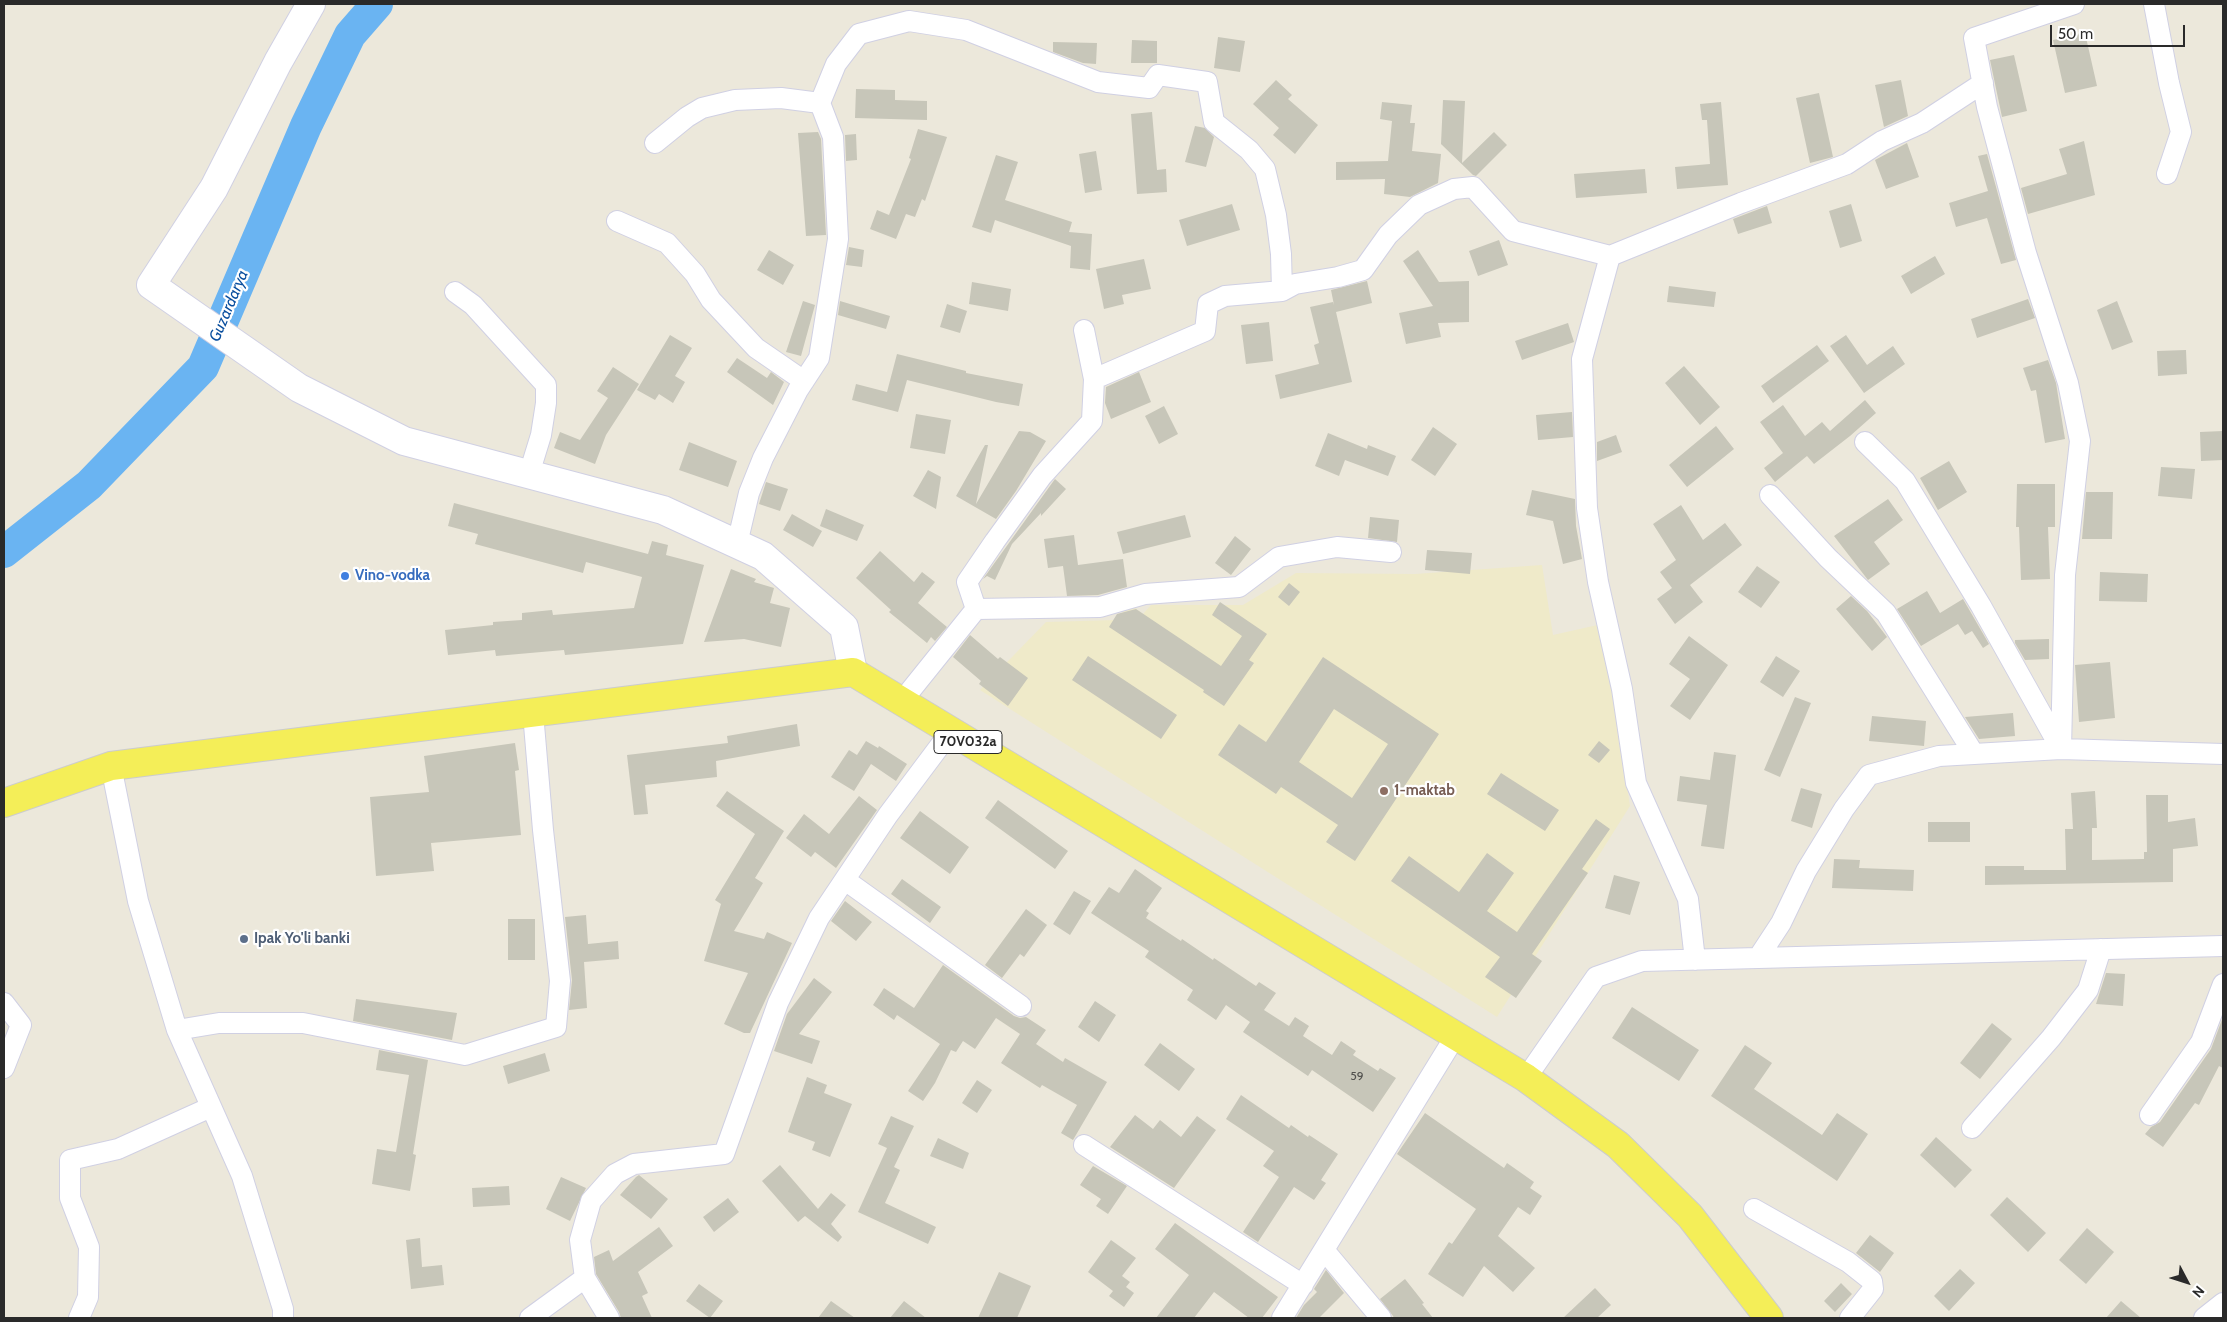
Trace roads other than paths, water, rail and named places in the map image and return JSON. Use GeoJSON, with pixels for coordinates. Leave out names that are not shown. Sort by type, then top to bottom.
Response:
{"type":"FeatureCollection","features":[{"type":"Feature","properties":{"kind":"main road","name":"70V032a"},"geometry":{"type":"LineString","coordinates":[[853,672],[1526,1078],[1618,1145],[1690,1216],[1769,1318]]}},
{"type":"Feature","properties":{"kind":"main road"},"geometry":{"type":"LineString","coordinates":[[4,803],[111,766],[853,672]]}},
{"type":"Feature","properties":{"kind":"street"},"geometry":{"type":"LineString","coordinates":[[311,4],[278,62],[214,188],[151,285],[299,388],[404,441],[663,510],[763,556],[844,627],[853,672]]}},
{"type":"Feature","properties":{"kind":"street"},"geometry":{"type":"LineString","coordinates":[[2061,749],[2065,575],[2080,441],[2068,383],[2026,253],[1982,83],[1974,38],[2074,4]]}},
{"type":"Feature","properties":{"kind":"street"},"geometry":{"type":"LineString","coordinates":[[2154,4],[2180,132],[2168,174]]}},
{"type":"Feature","properties":{"kind":"street"},"geometry":{"type":"LineString","coordinates":[[737,544],[749,493],[759,467],[804,381],[819,358],[838,239],[833,137],[820,103],[836,64],[859,34],[909,21],[966,30],[1098,82],[1149,88],[1158,75],[1207,82],[1214,122],[1249,150],[1265,169],[1278,225],[1282,254],[1282,291]]}},
{"type":"Feature","properties":{"kind":"street"},"geometry":{"type":"LineString","coordinates":[[1094,379],[1205,331],[1208,304],[1225,296],[1282,291],[1295,284],[1338,277],[1363,270],[1388,235],[1419,205],[1454,189],[1474,187],[1513,231],[1610,256],[1741,203],[1847,164],[1882,141],[1922,123],[1982,83]]}},
{"type":"Feature","properties":{"kind":"street"},"geometry":{"type":"LineString","coordinates":[[655,143],[687,117],[710,106],[735,100],[781,98],[820,103]]}},
{"type":"Feature","properties":{"kind":"street"},"geometry":{"type":"LineString","coordinates":[[617,221],[667,243],[694,274],[711,300],[756,348],[804,381]]}},
{"type":"Feature","properties":{"kind":"street"},"geometry":{"type":"LineString","coordinates":[[1610,256],[1582,359],[1587,508],[1598,582],[1622,689],[1636,783],[1688,900],[1695,960]]}},
{"type":"Feature","properties":{"kind":"street"},"geometry":{"type":"LineString","coordinates":[[455,292],[473,305],[546,385],[546,403],[541,435],[530,474]]}},
{"type":"Feature","properties":{"kind":"street"},"geometry":{"type":"LineString","coordinates":[[976,609],[967,582],[1042,476],[1092,422],[1094,379],[1084,330]]}},
{"type":"Feature","properties":{"kind":"street"},"geometry":{"type":"LineString","coordinates":[[1865,442],[1905,481],[1981,606],[2061,749]]}},
{"type":"Feature","properties":{"kind":"street"},"geometry":{"type":"LineString","coordinates":[[1770,495],[1828,558],[1886,613],[1974,754]]}},
{"type":"Feature","properties":{"kind":"street"},"geometry":{"type":"LineString","coordinates":[[976,609],[1100,607],[1145,594],[1238,588],[1279,556],[1337,547],[1391,552]]}},
{"type":"Feature","properties":{"kind":"street"},"geometry":{"type":"LineString","coordinates":[[902,701],[976,609]]}},
{"type":"Feature","properties":{"kind":"street"},"geometry":{"type":"LineString","coordinates":[[177,1030],[219,1022],[303,1024],[465,1055],[556,1027],[560,981],[543,830],[533,713]]}},
{"type":"Feature","properties":{"kind":"street"},"geometry":{"type":"LineString","coordinates":[[609,1318],[586,1278],[580,1240],[591,1201],[615,1174],[634,1164],[724,1154],[778,1003],[819,918],[888,815],[951,731]]}},
{"type":"Feature","properties":{"kind":"street"},"geometry":{"type":"LineString","coordinates":[[1758,958],[1781,923],[1806,871],[1844,809],[1869,775],[1939,756],[2061,749],[2223,754]]}},
{"type":"Feature","properties":{"kind":"street"},"geometry":{"type":"LineString","coordinates":[[111,766],[138,901],[177,1030],[242,1176],[283,1308],[283,1318]]}},
{"type":"Feature","properties":{"kind":"street"},"geometry":{"type":"LineString","coordinates":[[845,880],[1021,1006]]}},
{"type":"Feature","properties":{"kind":"street"},"geometry":{"type":"LineString","coordinates":[[1526,1078],[1596,977],[1642,961],[2223,946]]}},
{"type":"Feature","properties":{"kind":"street"},"geometry":{"type":"LineString","coordinates":[[1972,1128],[2051,1038],[2088,990],[2101,949]]}},
{"type":"Feature","properties":{"kind":"street"},"geometry":{"type":"LineString","coordinates":[[2150,1115],[2202,1042],[2223,984]]}},
{"type":"Feature","properties":{"kind":"street"},"geometry":{"type":"LineString","coordinates":[[4,1003],[21,1025],[4,1068]]}},
{"type":"Feature","properties":{"kind":"street"},"geometry":{"type":"LineString","coordinates":[[1282,1318],[1456,1035]]}},
{"type":"Feature","properties":{"kind":"street"},"geometry":{"type":"LineString","coordinates":[[79,1318],[88,1297],[88,1248],[70,1198],[70,1160],[118,1149],[211,1107]]}},
{"type":"Feature","properties":{"kind":"street"},"geometry":{"type":"LineString","coordinates":[[1084,1145],[1303,1285]]}},
{"type":"Feature","properties":{"kind":"street"},"geometry":{"type":"LineString","coordinates":[[1754,1209],[1848,1262],[1872,1282],[1873,1289],[1850,1318]]}},
{"type":"Feature","properties":{"kind":"street"},"geometry":{"type":"LineString","coordinates":[[1324,1250],[1381,1318]]}},
{"type":"Feature","properties":{"kind":"street"},"geometry":{"type":"LineString","coordinates":[[530,1318],[586,1278]]}},
{"type":"Feature","properties":{"kind":"street"},"geometry":{"type":"LineString","coordinates":[[2204,1318],[2223,1303]]}},
{"type":"Feature","properties":{"kind":"waterway","name":"Guzardarya"},"geometry":{"type":"LineString","coordinates":[[4,552],[89,485],[203,367],[306,126],[350,35],[377,4]]}},
{"type":"Feature","properties":{"kind":"place","name":"Vino-vodka"},"geometry":{"type":"Point","coordinates":[345,576]}},
{"type":"Feature","properties":{"kind":"place","name":"1-maktab"},"geometry":{"type":"Point","coordinates":[1384,791]}},
{"type":"Feature","properties":{"kind":"place","name":"Ipak Yo'li banki"},"geometry":{"type":"Point","coordinates":[244,939]}}]}
